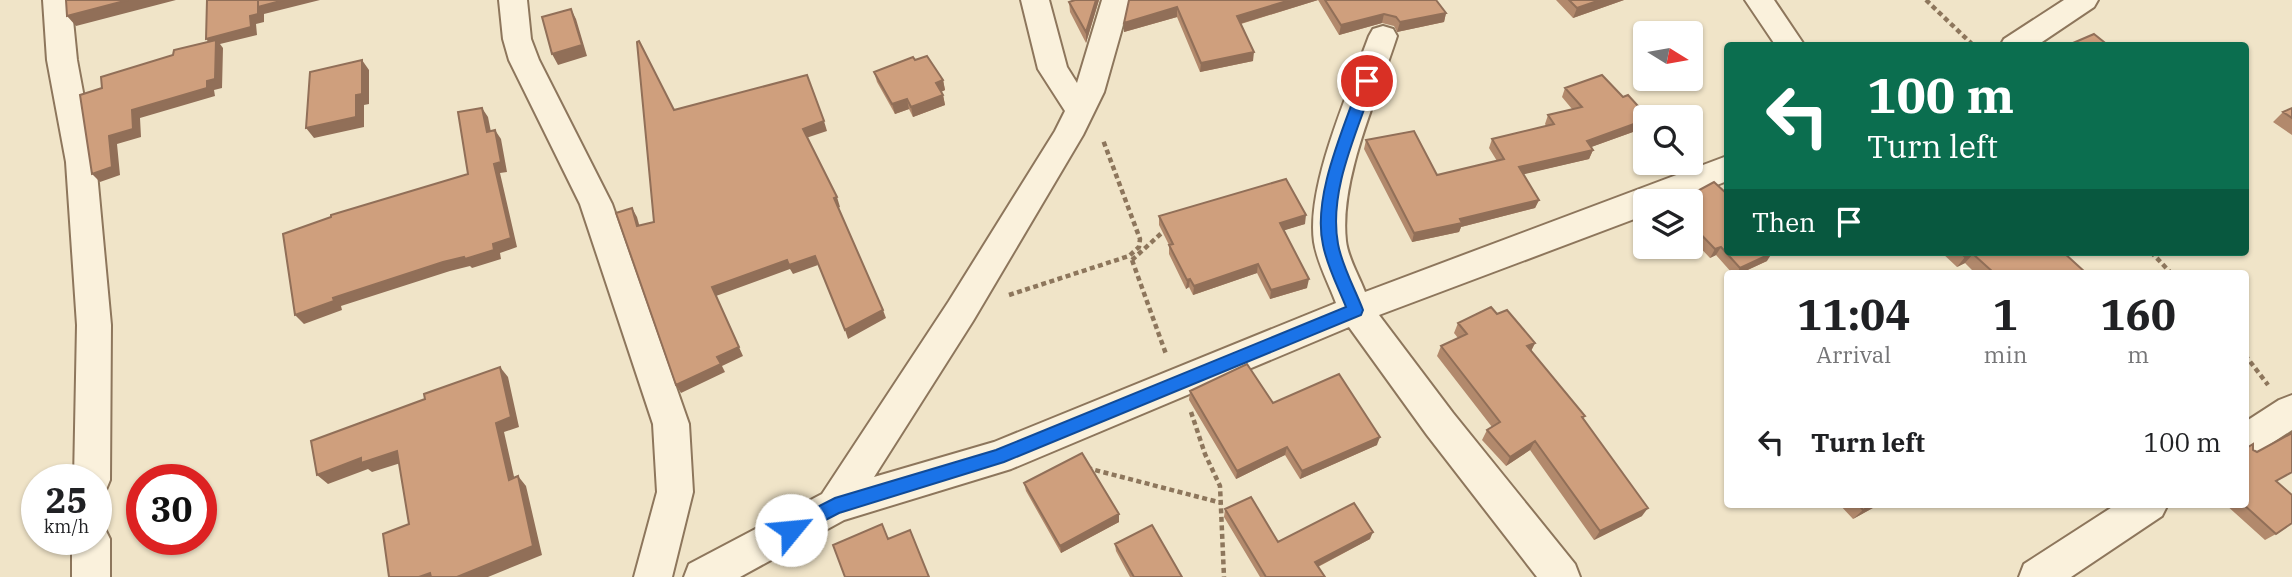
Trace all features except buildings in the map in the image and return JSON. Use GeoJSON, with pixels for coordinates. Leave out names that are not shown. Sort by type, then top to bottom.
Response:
{"type":"FeatureCollection","features":[{"type":"Feature","properties":{"kind":"street"},"geometry":{"type":"LineString","coordinates":[[57,0],[62,60],[81,162],[94,325],[92,464]]}},
{"type":"Feature","properties":{"kind":"street"},"geometry":{"type":"LineString","coordinates":[[513,0],[517,39],[524,60],[596,204],[671,424],[675,492],[653,577]]}},
{"type":"Feature","properties":{"kind":"street"},"geometry":{"type":"LineString","coordinates":[[1035,0],[1053,69],[1084,102]]}},
{"type":"Feature","properties":{"kind":"street"},"geometry":{"type":"LineString","coordinates":[[835,506],[961,311],[1084,102],[1116,0]]}},
{"type":"Feature","properties":{"kind":"street"},"geometry":{"type":"LineString","coordinates":[[1759,0],[1788,42]]}},
{"type":"Feature","properties":{"kind":"street"},"geometry":{"type":"LineString","coordinates":[[2020,42],[2084,0]]}},
{"type":"Feature","properties":{"kind":"street"},"geometry":{"type":"LineString","coordinates":[[1383,36],[1337,171],[1329,209],[1330,244],[1355,310],[1440,424],[1561,577]]}},
{"type":"Feature","properties":{"kind":"street"},"geometry":{"type":"LineString","coordinates":[[703,577],[835,506],[998,457],[1355,310],[1616,213],[1724,169]]}},
{"type":"Feature","properties":{"kind":"street"},"geometry":{"type":"LineString","coordinates":[[2249,438],[2292,411]]}},
{"type":"Feature","properties":{"kind":"street"},"geometry":{"type":"LineString","coordinates":[[2038,577],[2143,508]]}},
{"type":"Feature","properties":{"kind":"street"},"geometry":{"type":"LineString","coordinates":[[91,555],[91,577]]}},
{"type":"Feature","properties":{"kind":"path"},"geometry":{"type":"LineString","coordinates":[[1926,0],[1970,42]]}},
{"type":"Feature","properties":{"kind":"path"},"geometry":{"type":"LineString","coordinates":[[1084,102],[1107,151],[1140,239],[1139,247],[1131,258]]}},
{"type":"Feature","properties":{"kind":"path"},"geometry":{"type":"LineString","coordinates":[[961,311],[1131,258],[1172,224]]}},
{"type":"Feature","properties":{"kind":"path"},"geometry":{"type":"LineString","coordinates":[[2155,256],[2168,270]]}},
{"type":"Feature","properties":{"kind":"path"},"geometry":{"type":"LineString","coordinates":[[1131,258],[1205,454],[1220,486],[1224,577]]}},
{"type":"Feature","properties":{"kind":"path"},"geometry":{"type":"LineString","coordinates":[[1077,465],[1222,503]]}},
{"type":"Feature","properties":{"kind":"route"},"geometry":{"type":"LineString","coordinates":[[791,530],[835,506],[998,457],[1355,310],[1330,244],[1329,209],[1337,171],[1367,81]]}}]}
